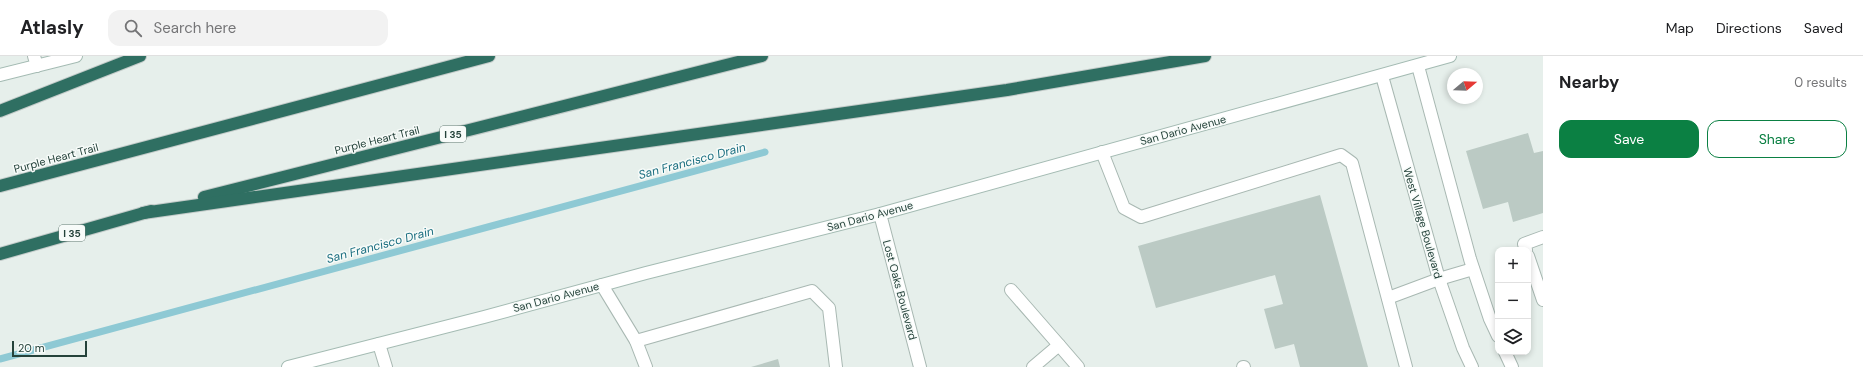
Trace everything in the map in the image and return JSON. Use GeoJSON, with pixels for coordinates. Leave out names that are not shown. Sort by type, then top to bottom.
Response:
{"type":"FeatureCollection","features":[{"type":"Feature","properties":{"kind":"highway"},"geometry":{"type":"LineString","coordinates":[[0,111],[140,56]]}},
{"type":"Feature","properties":{"kind":"highway","name":"Purple Heart Trail"},"geometry":{"type":"LineString","coordinates":[[0,186],[489,56]]}},
{"type":"Feature","properties":{"kind":"highway","name":"Purple Heart Trail"},"geometry":{"type":"LineString","coordinates":[[0,254],[143,213],[762,56]]}},
{"type":"Feature","properties":{"kind":"highway"},"geometry":{"type":"LineString","coordinates":[[143,213],[1007,90],[1205,56]]}},
{"type":"Feature","properties":{"kind":"main road"},"geometry":{"type":"LineString","coordinates":[[0,75],[36,61],[76,56]]}},
{"type":"Feature","properties":{"kind":"main road","name":"San Dario Avenue"},"geometry":{"type":"LineString","coordinates":[[288,367],[880,214],[1450,56]]}},
{"type":"Feature","properties":{"kind":"main road"},"geometry":{"type":"LineString","coordinates":[[1418,66],[1473,270],[1495,328]]}},
{"type":"Feature","properties":{"kind":"main road","name":"West Village Boulevard"},"geometry":{"type":"LineString","coordinates":[[1382,76],[1439,280],[1463,348],[1472,367]]}},
{"type":"Feature","properties":{"kind":"main road"},"geometry":{"type":"LineString","coordinates":[[1102,152],[1124,208],[1141,217],[1341,154],[1352,163],[1406,367]]}},
{"type":"Feature","properties":{"kind":"main road","name":"Lost Oaks Boulevard"},"geometry":{"type":"LineString","coordinates":[[880,214],[920,367]]}},
{"type":"Feature","properties":{"kind":"main road"},"geometry":{"type":"LineString","coordinates":[[1525,247],[1524,244],[1543,237]]}},
{"type":"Feature","properties":{"kind":"main road"},"geometry":{"type":"LineString","coordinates":[[1531,265],[1543,300]]}},
{"type":"Feature","properties":{"kind":"main road"},"geometry":{"type":"LineString","coordinates":[[1388,298],[1473,270]]}},
{"type":"Feature","properties":{"kind":"main road"},"geometry":{"type":"LineString","coordinates":[[602,285],[636,341],[646,367]]}},
{"type":"Feature","properties":{"kind":"main road"},"geometry":{"type":"LineString","coordinates":[[636,341],[812,290],[829,308],[836,367]]}},
{"type":"Feature","properties":{"kind":"main road"},"geometry":{"type":"LineString","coordinates":[[1011,290],[1078,367]]}},
{"type":"Feature","properties":{"kind":"main road"},"geometry":{"type":"LineString","coordinates":[[379,344],[386,367]]}},
{"type":"Feature","properties":{"kind":"main road"},"geometry":{"type":"LineString","coordinates":[[1033,367],[1059,345]]}},
{"type":"Feature","properties":{"kind":"main road"},"geometry":{"type":"LineString","coordinates":[[1507,355],[1512,367]]}},
{"type":"Feature","properties":{"kind":"building"},"geometry":{"type":"Polygon","coordinates":[[[1528,133],[1534,153],[1543,151],[1543,213],[1513,222],[1508,202],[1483,209],[1466,151],[1528,133]]]}},
{"type":"Feature","properties":{"kind":"building"},"geometry":{"type":"Polygon","coordinates":[[[1320,195],[1368,367],[1300,367],[1294,344],[1275,349],[1264,309],[1283,304],[1275,275],[1156,308],[1138,246],[1320,195]]]}},
{"type":"Feature","properties":{"kind":"building"},"geometry":{"type":"Polygon","coordinates":[[[778,359],[780,367],[751,367],[778,359]]]}},
{"type":"Feature","properties":{"kind":"waterway","name":"San Francisco Drain"},"geometry":{"type":"LineString","coordinates":[[0,359],[765,152]]}}]}
